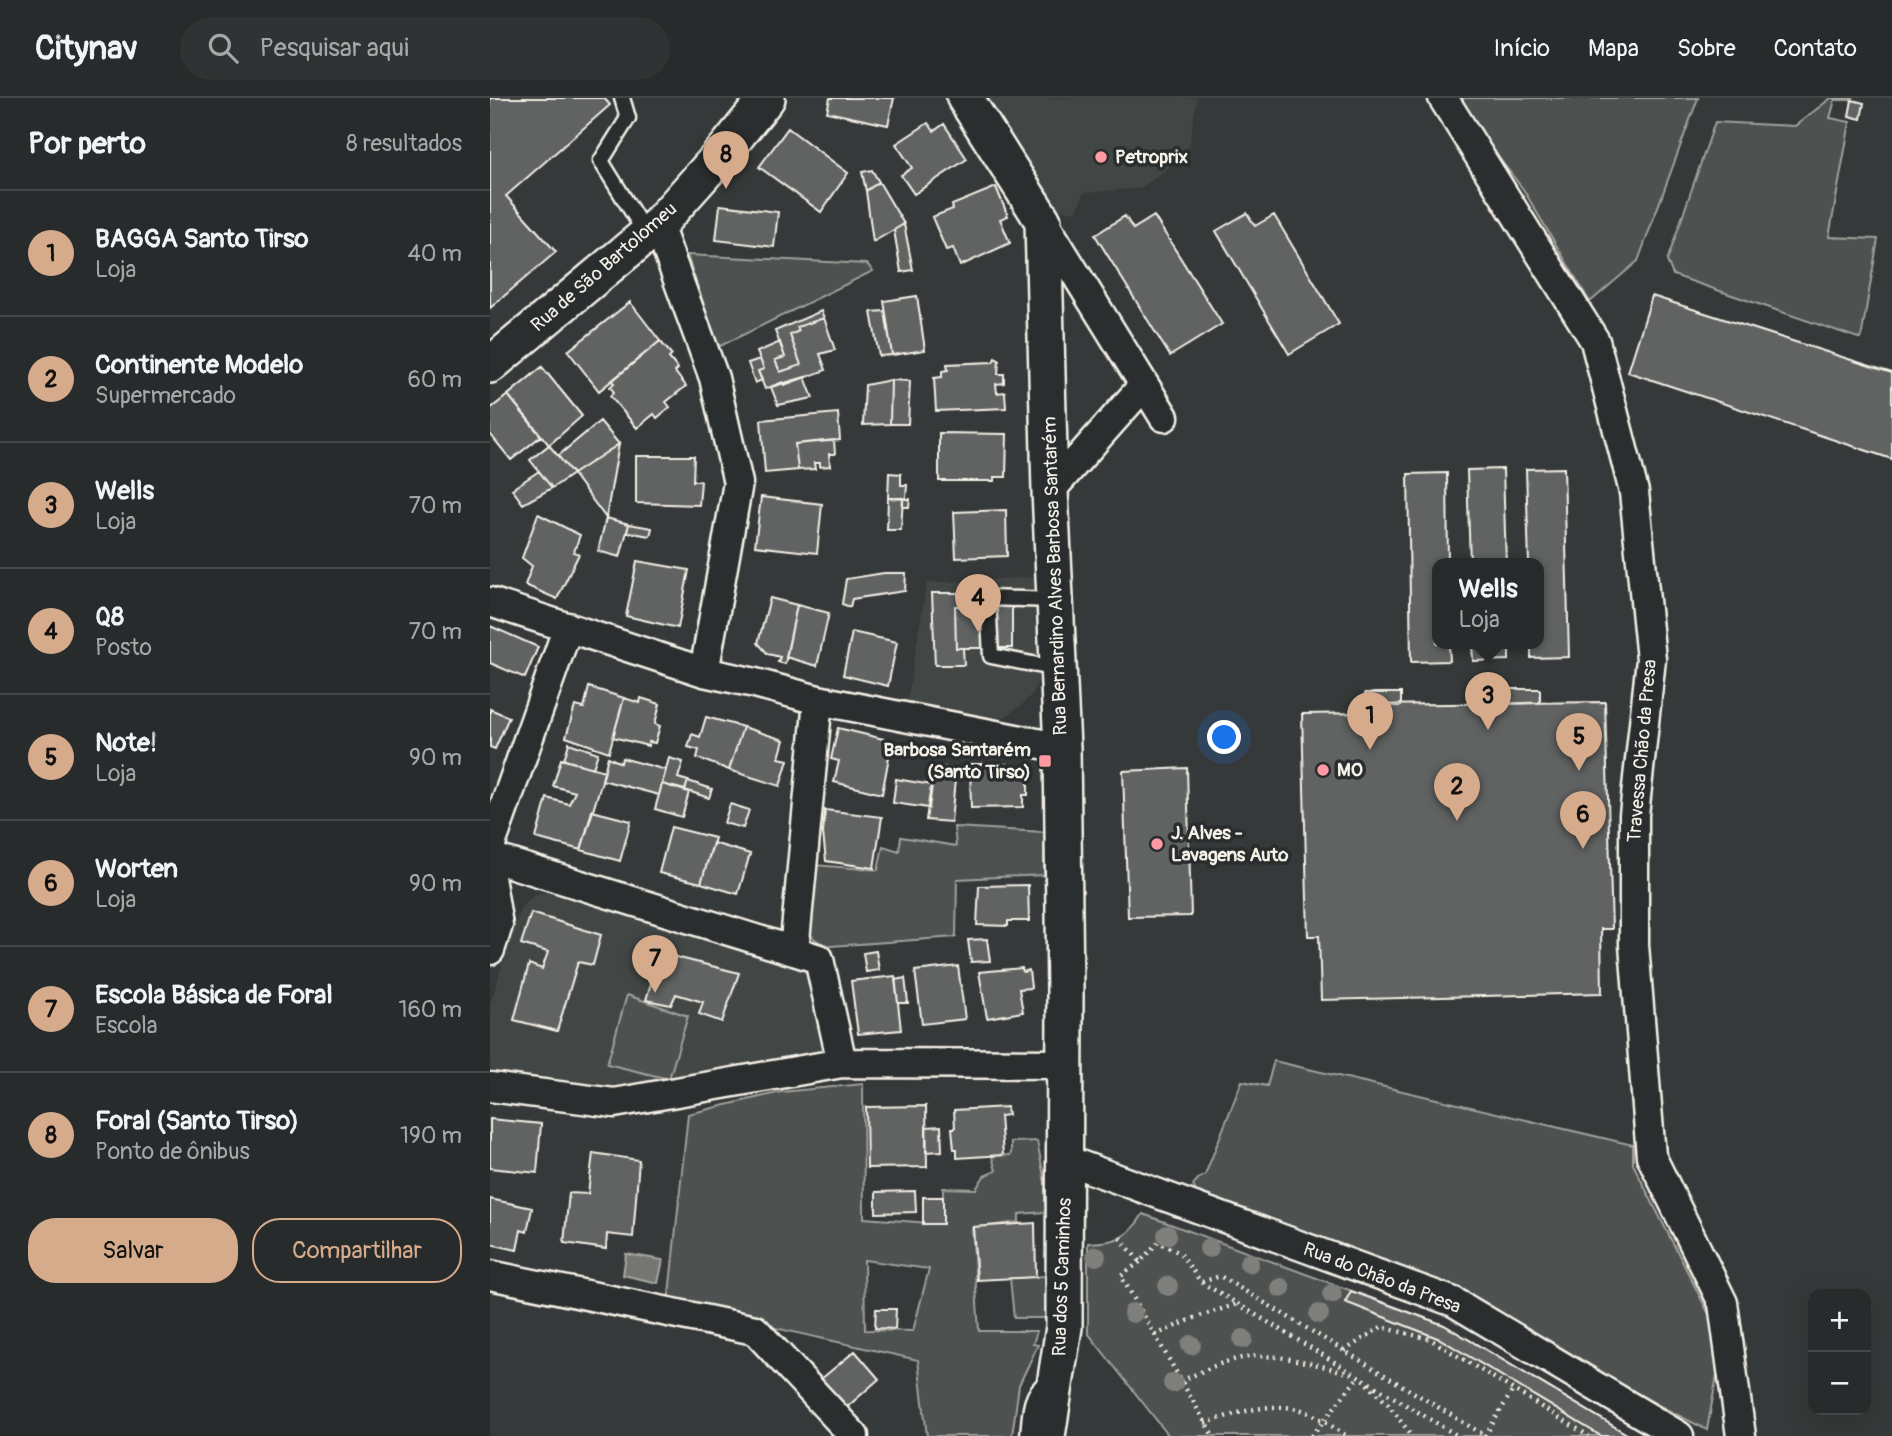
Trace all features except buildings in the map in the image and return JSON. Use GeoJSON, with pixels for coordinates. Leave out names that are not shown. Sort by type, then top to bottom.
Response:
{"type":"FeatureCollection","features":[{"type":"Feature","properties":{"kind":"street","name":"Rua de São Bartolomeu"},"geometry":{"type":"LineString","coordinates":[[490,365],[652,229],[725,150],[767,98]]}},
{"type":"Feature","properties":{"kind":"street"},"geometry":{"type":"LineString","coordinates":[[965,98],[1164,417]]}},
{"type":"Feature","properties":{"kind":"street","name":"Travessa Chão da Presa"},"geometry":{"type":"LineString","coordinates":[[1443,98],[1595,341],[1634,492],[1651,659],[1634,815],[1634,945],[1651,1156],[1723,1303],[1741,1436]]}},
{"type":"Feature","properties":{"kind":"street","name":"Rua Bernardino Alves Barbosa Santarém"},"geometry":{"type":"LineString","coordinates":[[1043,221],[1050,491],[1062,748],[1066,1160]]}},
{"type":"Feature","properties":{"kind":"street"},"geometry":{"type":"LineString","coordinates":[[652,229],[714,378],[738,483],[704,672]]}},
{"type":"Feature","properties":{"kind":"street"},"geometry":{"type":"LineString","coordinates":[[1050,491],[1144,385]]}},
{"type":"Feature","properties":{"kind":"street"},"geometry":{"type":"LineString","coordinates":[[490,602],[704,672],[818,700],[1062,748]]}},
{"type":"Feature","properties":{"kind":"street"},"geometry":{"type":"LineString","coordinates":[[490,847],[568,627]]}},
{"type":"Feature","properties":{"kind":"street"},"geometry":{"type":"LineString","coordinates":[[794,951],[818,700]]}},
{"type":"Feature","properties":{"kind":"street"},"geometry":{"type":"LineString","coordinates":[[490,857],[819,959],[842,1063]]}},
{"type":"Feature","properties":{"kind":"street"},"geometry":{"type":"LineString","coordinates":[[490,877],[498,925],[490,950]]}},
{"type":"Feature","properties":{"kind":"street"},"geometry":{"type":"LineString","coordinates":[[490,1087],[614,1103],[842,1063],[1063,1064]]}},
{"type":"Feature","properties":{"kind":"street","name":"Rua dos 5 Caminhos"},"geometry":{"type":"LineString","coordinates":[[1047,1436],[1064,1327],[1066,1160]]}},
{"type":"Feature","properties":{"kind":"street","name":"Rua do Chão da Presa"},"geometry":{"type":"LineString","coordinates":[[1066,1160],[1454,1302],[1679,1436]]}},
{"type":"Feature","properties":{"kind":"street"},"geometry":{"type":"LineString","coordinates":[[490,1275],[755,1330],[854,1436]]}},
{"type":"Feature","properties":{"kind":"lane"},"geometry":{"type":"LineString","coordinates":[[622,98],[628,118],[601,161],[652,229]]}},
{"type":"Feature","properties":{"kind":"lane"},"geometry":{"type":"LineString","coordinates":[[1055,600],[988,598],[991,656],[1058,669]]}},
{"type":"Feature","properties":{"kind":"lane"},"geometry":{"type":"LineString","coordinates":[[1028,1436],[1032,1405],[1038,1388],[1057,1375]]}},
{"type":"Feature","properties":{"kind":"path"},"geometry":{"type":"LineString","coordinates":[[1120,1238],[1140,1262]]}},
{"type":"Feature","properties":{"kind":"path"},"geometry":{"type":"LineString","coordinates":[[1213,1436],[1121,1276],[1140,1262],[1158,1242],[1180,1253],[1201,1282],[1458,1436]]}},
{"type":"Feature","properties":{"kind":"path"},"geometry":{"type":"LineString","coordinates":[[1201,1282],[1220,1276],[1485,1436],[1513,1390]]}},
{"type":"Feature","properties":{"kind":"path"},"geometry":{"type":"LineString","coordinates":[[1155,1335],[1197,1317],[1238,1304]]}},
{"type":"Feature","properties":{"kind":"path"},"geometry":{"type":"LineString","coordinates":[[1344,1351],[1381,1327],[1430,1339],[1589,1436]]}},
{"type":"Feature","properties":{"kind":"path"},"geometry":{"type":"LineString","coordinates":[[1181,1381],[1239,1358],[1276,1357],[1315,1364],[1359,1376],[1388,1404],[1412,1436]]}},
{"type":"Feature","properties":{"kind":"path"},"geometry":{"type":"LineString","coordinates":[[1312,1436],[1359,1376]]}},
{"type":"Feature","properties":{"kind":"path"},"geometry":{"type":"LineString","coordinates":[[1205,1423],[1242,1411],[1266,1407],[1299,1409],[1347,1436]]}},
{"type":"Feature","properties":{"kind":"shaded area","name":"Petroprix"},"geometry":{"type":"Polygon","coordinates":[[[988,98],[1197,98],[1189,146],[1168,168],[1141,188],[1084,193],[1076,212],[1052,208],[988,98]]]}},
{"type":"Feature","properties":{"kind":"shaded area"},"geometry":{"type":"Polygon","coordinates":[[[1452,98],[1698,98],[1638,261],[1590,302],[1523,189],[1452,98]]]}},
{"type":"Feature","properties":{"kind":"shaded area"},"geometry":{"type":"Polygon","coordinates":[[[1831,98],[1853,98],[1835,100],[1830,118],[1850,122],[1829,237],[1878,239],[1861,339],[1673,275],[1667,261],[1715,122],[1795,126],[1831,98]]]}},
{"type":"Feature","properties":{"kind":"shaded area"},"geometry":{"type":"Polygon","coordinates":[[[687,255],[867,264],[873,271],[718,347],[687,255]]]}},
{"type":"Feature","properties":{"kind":"shaded area"},"geometry":{"type":"Polygon","coordinates":[[[1036,577],[1038,682],[1024,703],[1007,716],[987,722],[906,708],[927,583],[1036,577]]]}},
{"type":"Feature","properties":{"kind":"shaded area"},"geometry":{"type":"Polygon","coordinates":[[[954,827],[1044,832],[1044,875],[957,879],[956,937],[831,946],[811,935],[808,911],[814,865],[878,870],[883,846],[899,851],[901,837],[956,846],[954,827]]]}},
{"type":"Feature","properties":{"kind":"shaded area"},"geometry":{"type":"Polygon","coordinates":[[[554,892],[795,962],[808,972],[826,1052],[612,1091],[502,1076],[490,1068],[490,1004],[520,909],[539,893],[554,892]]]}},
{"type":"Feature","properties":{"kind":"shaded area"},"geometry":{"type":"Polygon","coordinates":[[[627,995],[688,1016],[669,1079],[607,1064],[627,995]]]}},
{"type":"Feature","properties":{"kind":"shaded area"},"geometry":{"type":"Polygon","coordinates":[[[1274,1061],[1633,1145],[1633,1164],[1723,1342],[1707,1430],[1594,1372],[1458,1288],[1196,1192],[1193,1185],[1205,1175],[1242,1081],[1267,1086],[1274,1061]]]}},
{"type":"Feature","properties":{"kind":"shaded area"},"geometry":{"type":"Polygon","coordinates":[[[863,1084],[864,1218],[943,1224],[943,1188],[976,1189],[984,1176],[996,1171],[992,1156],[1011,1155],[1011,1142],[1037,1141],[1045,1182],[1045,1212],[1019,1214],[1019,1222],[972,1228],[979,1331],[1037,1331],[1033,1344],[1038,1345],[1019,1385],[1012,1436],[927,1436],[918,1360],[668,1304],[688,1114],[781,1092],[863,1084]],[[864,1260],[865,1330],[913,1331],[929,1269],[864,1260]]]}},
{"type":"Feature","properties":{"kind":"shaded area"},"geometry":{"type":"Polygon","coordinates":[[[1143,1214],[1444,1325],[1630,1436],[1169,1436],[1088,1333],[1088,1243],[1106,1242],[1126,1234],[1143,1214]]]}},
{"type":"Feature","properties":{"kind":"shaded area"},"geometry":{"type":"Polygon","coordinates":[[[626,1254],[663,1260],[658,1283],[623,1275],[626,1254]]]}},
{"type":"Feature","properties":{"kind":"shaded area"},"geometry":{"type":"Polygon","coordinates":[[[1046,1276],[1045,1318],[1014,1318],[1010,1278],[1046,1276]]]}},
{"type":"Feature","properties":{"kind":"place","name":"Petroprix"},"geometry":{"type":"Point","coordinates":[1101,157]}},
{"type":"Feature","properties":{"kind":"place","name":"Foral (Santo Tirso)"},"geometry":{"type":"Point","coordinates":[726,189]}},
{"type":"Feature","properties":{"kind":"place","name":"Q8"},"geometry":{"type":"Point","coordinates":[978,632]}},
{"type":"Feature","properties":{"kind":"place","name":"Wells"},"geometry":{"type":"Point","coordinates":[1488,730]}},
{"type":"Feature","properties":{"kind":"place","name":"BAGGA Santo Tirso"},"geometry":{"type":"Point","coordinates":[1370,750]}},
{"type":"Feature","properties":{"kind":"place","name":"Barbosa Santarém (Santo Tirso)"},"geometry":{"type":"Point","coordinates":[1045,761]}},
{"type":"Feature","properties":{"kind":"place","name":"MO"},"geometry":{"type":"Point","coordinates":[1323,770]}},
{"type":"Feature","properties":{"kind":"place","name":"Note!"},"geometry":{"type":"Point","coordinates":[1579,771]}},
{"type":"Feature","properties":{"kind":"place","name":"Continente Modelo"},"geometry":{"type":"Point","coordinates":[1457,821]}},
{"type":"Feature","properties":{"kind":"place","name":"J. Alves - Lavagens Auto"},"geometry":{"type":"Point","coordinates":[1157,844]}},
{"type":"Feature","properties":{"kind":"place","name":"Worten"},"geometry":{"type":"Point","coordinates":[1583,849]}},
{"type":"Feature","properties":{"kind":"place","name":"Escola Básica de Foral"},"geometry":{"type":"Point","coordinates":[655,993]}}]}
